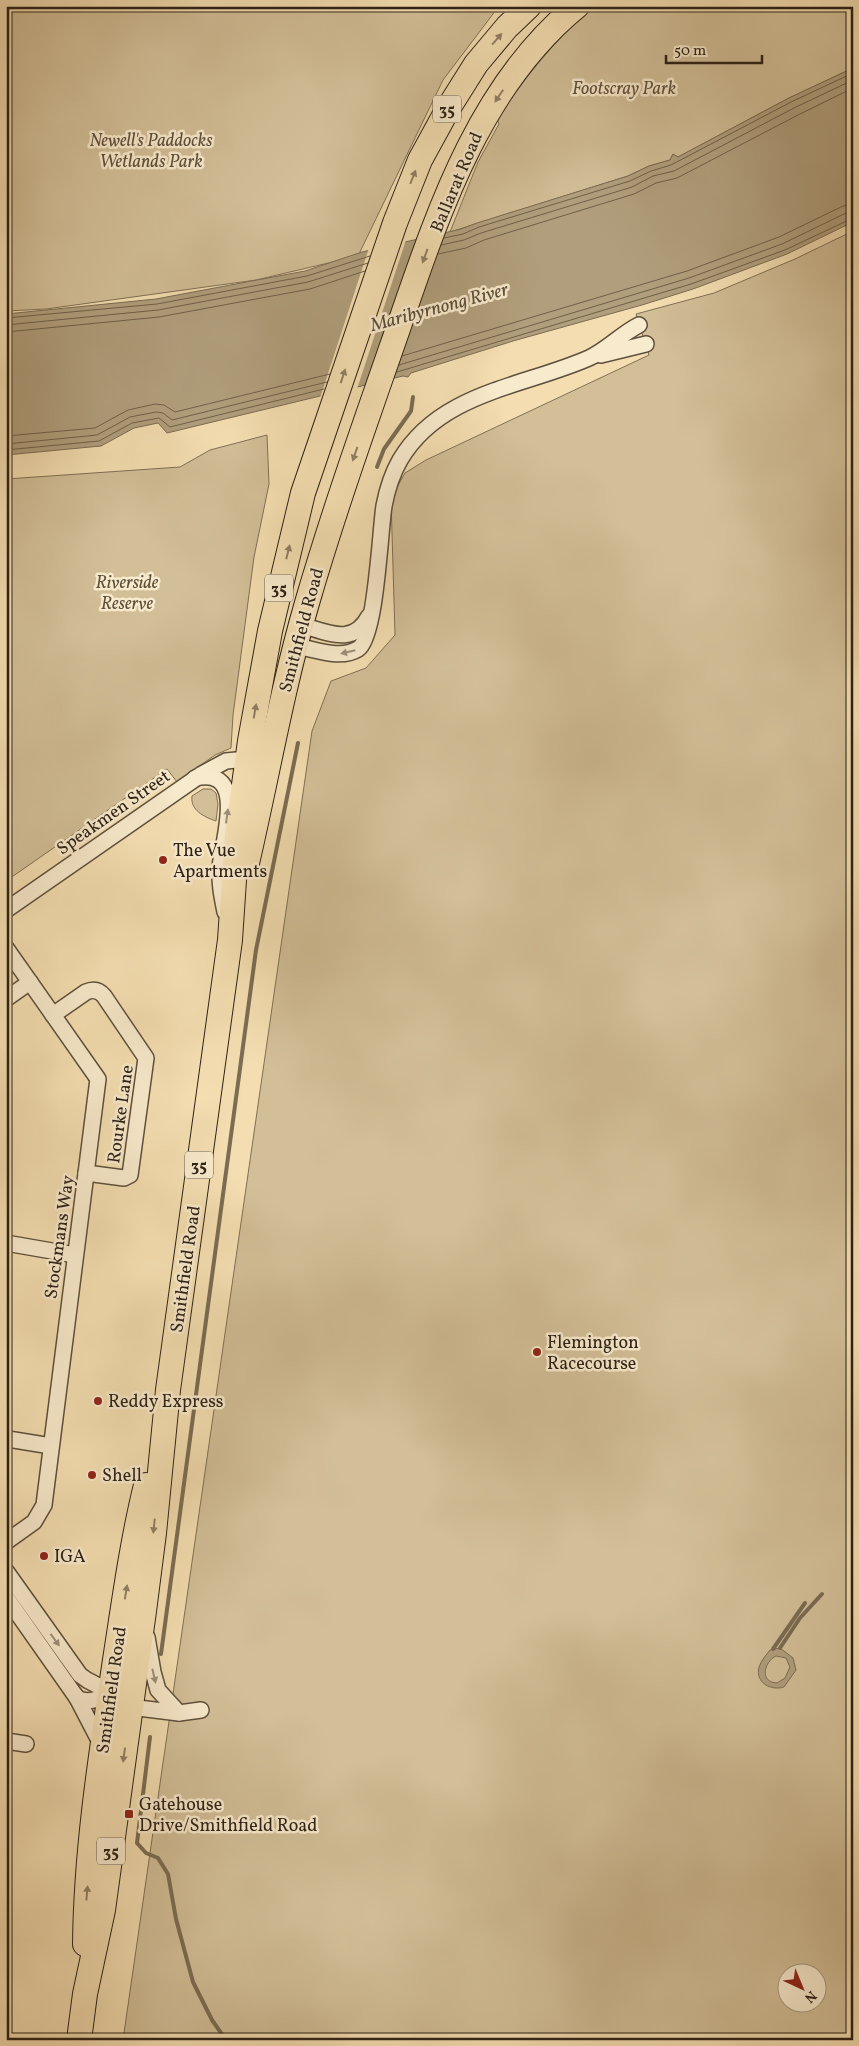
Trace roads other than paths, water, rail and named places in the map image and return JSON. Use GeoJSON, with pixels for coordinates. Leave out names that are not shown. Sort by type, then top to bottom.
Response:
{"type":"FeatureCollection","features":[{"type":"Feature","properties":{"kind":"highway","name":"Smithfield Road"},"geometry":{"type":"LineString","coordinates":[[79,2040],[85,1994],[103,1910],[144,1611],[168,1390],[230,937],[258,761],[270,631],[303,493],[395,222],[420,160],[449,107],[491,45],[529,6]]}},
{"type":"Feature","properties":{"kind":"highway","name":"Ballarat Road"},"geometry":{"type":"LineString","coordinates":[[399,327],[463,157],[493,105],[526,57],[577,6]]}},
{"type":"Feature","properties":{"kind":"highway","name":"Smithfield Road"},"geometry":{"type":"LineString","coordinates":[[258,761],[339,498],[399,327]]}},
{"type":"Feature","properties":{"kind":"highway"},"geometry":{"type":"LineString","coordinates":[[270,631],[298,636]]}},
{"type":"Feature","properties":{"kind":"highway","name":"Smithfield Road"},"geometry":{"type":"LineString","coordinates":[[85,1994],[86,1909],[94,1820],[110,1692],[137,1523],[161,1427],[168,1390]]}},
{"type":"Feature","properties":{"kind":"highway"},"geometry":{"type":"LineString","coordinates":[[130,1707],[110,1692],[135,1675]]}},
{"type":"Feature","properties":{"kind":"street"},"geometry":{"type":"LineString","coordinates":[[586,359],[639,325]]}},
{"type":"Feature","properties":{"kind":"street"},"geometry":{"type":"LineString","coordinates":[[298,636],[341,654],[358,650],[366,638],[374,597],[383,509],[388,488],[400,460],[418,435],[446,414],[479,396],[586,359],[646,344]]}},
{"type":"Feature","properties":{"kind":"street"},"geometry":{"type":"LineString","coordinates":[[298,636],[353,634],[361,628],[368,618],[374,597]]}},
{"type":"Feature","properties":{"kind":"street","name":"Speakmen Street"},"geometry":{"type":"LineString","coordinates":[[6,910],[195,778],[226,761],[258,761]]}},
{"type":"Feature","properties":{"kind":"street"},"geometry":{"type":"LineString","coordinates":[[195,778],[217,779],[224,784],[228,792],[229,805],[220,884],[230,937]]}},
{"type":"Feature","properties":{"kind":"street","name":"Stockmans Way"},"geometry":{"type":"LineString","coordinates":[[6,948],[98,1078],[42,1511],[32,1525],[6,1542]]}},
{"type":"Feature","properties":{"kind":"street"},"geometry":{"type":"LineString","coordinates":[[6,999],[30,982]]}},
{"type":"Feature","properties":{"kind":"street","name":"Rourke Lane"},"geometry":{"type":"LineString","coordinates":[[53,1014],[86,992],[92,990],[98,992],[104,996],[146,1058],[130,1175],[124,1178],[86,1173]]}},
{"type":"Feature","properties":{"kind":"street"},"geometry":{"type":"LineString","coordinates":[[6,1243],[75,1255]]}},
{"type":"Feature","properties":{"kind":"street"},"geometry":{"type":"LineString","coordinates":[[6,1436],[8,1439],[51,1446]]}},
{"type":"Feature","properties":{"kind":"street"},"geometry":{"type":"LineString","coordinates":[[6,1571],[28,1616],[76,1696],[103,1747]]}},
{"type":"Feature","properties":{"kind":"street"},"geometry":{"type":"LineString","coordinates":[[6,1597],[28,1616],[81,1676],[110,1692],[88,1701],[76,1696]]}},
{"type":"Feature","properties":{"kind":"street"},"geometry":{"type":"LineString","coordinates":[[144,1611],[156,1684],[163,1697],[179,1713]]}},
{"type":"Feature","properties":{"kind":"street"},"geometry":{"type":"LineString","coordinates":[[130,1707],[179,1713],[201,1710]]}},
{"type":"Feature","properties":{"kind":"street"},"geometry":{"type":"LineString","coordinates":[[7,1741],[26,1744]]}},
{"type":"Feature","properties":{"kind":"water","name":"Maribyrnong River"},"geometry":{"type":"Polygon","coordinates":[[[853,68],[853,222],[787,254],[693,289],[513,341],[411,373],[408,377],[403,376],[167,433],[158,423],[134,428],[101,446],[6,455],[6,314],[156,299],[305,271],[362,252],[461,229],[628,176],[649,166],[670,160],[673,154],[678,157],[789,98],[853,68]]]}},
{"type":"Feature","properties":{"kind":"water"},"geometry":{"type":"Polygon","coordinates":[[[780,1648],[793,1658],[796,1670],[784,1687],[769,1687],[759,1677],[759,1667],[770,1650],[780,1648]],[[776,1656],[766,1667],[766,1676],[771,1682],[777,1683],[785,1678],[790,1667],[786,1658],[776,1656]]]}},
{"type":"Feature","properties":{"kind":"waterway"},"geometry":{"type":"LineString","coordinates":[[377,467],[384,449],[411,411],[413,397]]}},
{"type":"Feature","properties":{"kind":"waterway"},"geometry":{"type":"LineString","coordinates":[[161,1654],[256,950],[298,743]]}},
{"type":"Feature","properties":{"kind":"waterway"},"geometry":{"type":"LineString","coordinates":[[780,1648],[800,1618],[822,1594]]}},
{"type":"Feature","properties":{"kind":"waterway"},"geometry":{"type":"LineString","coordinates":[[773,1649],[805,1603]]}},
{"type":"Feature","properties":{"kind":"waterway"},"geometry":{"type":"LineString","coordinates":[[150,1737],[137,1843],[146,1853],[158,1858],[168,1874],[176,1919],[193,1982],[212,2020],[226,2040]]}},
{"type":"Feature","properties":{"kind":"place","name":"The Vue Apartments"},"geometry":{"type":"Point","coordinates":[163,860]}},
{"type":"Feature","properties":{"kind":"place","name":"Flemington Racecourse"},"geometry":{"type":"Point","coordinates":[537,1352]}},
{"type":"Feature","properties":{"kind":"place","name":"Reddy Express"},"geometry":{"type":"Point","coordinates":[98,1401]}},
{"type":"Feature","properties":{"kind":"place","name":"Shell"},"geometry":{"type":"Point","coordinates":[92,1475]}},
{"type":"Feature","properties":{"kind":"place","name":"IGA"},"geometry":{"type":"Point","coordinates":[44,1556]}},
{"type":"Feature","properties":{"kind":"place","name":"Gatehouse Drive/Smithfield Road"},"geometry":{"type":"Point","coordinates":[129,1814]}},
{"type":"Feature","properties":{"kind":"park label","name":"Footscray Park"},"geometry":{"type":"Point","coordinates":[624,88]}},
{"type":"Feature","properties":{"kind":"park label","name":"Newell's Paddocks Wetlands Park"},"geometry":{"type":"Point","coordinates":[151,150]}},
{"type":"Feature","properties":{"kind":"park label","name":"Riverside Reserve"},"geometry":{"type":"Point","coordinates":[127,592]}}]}
